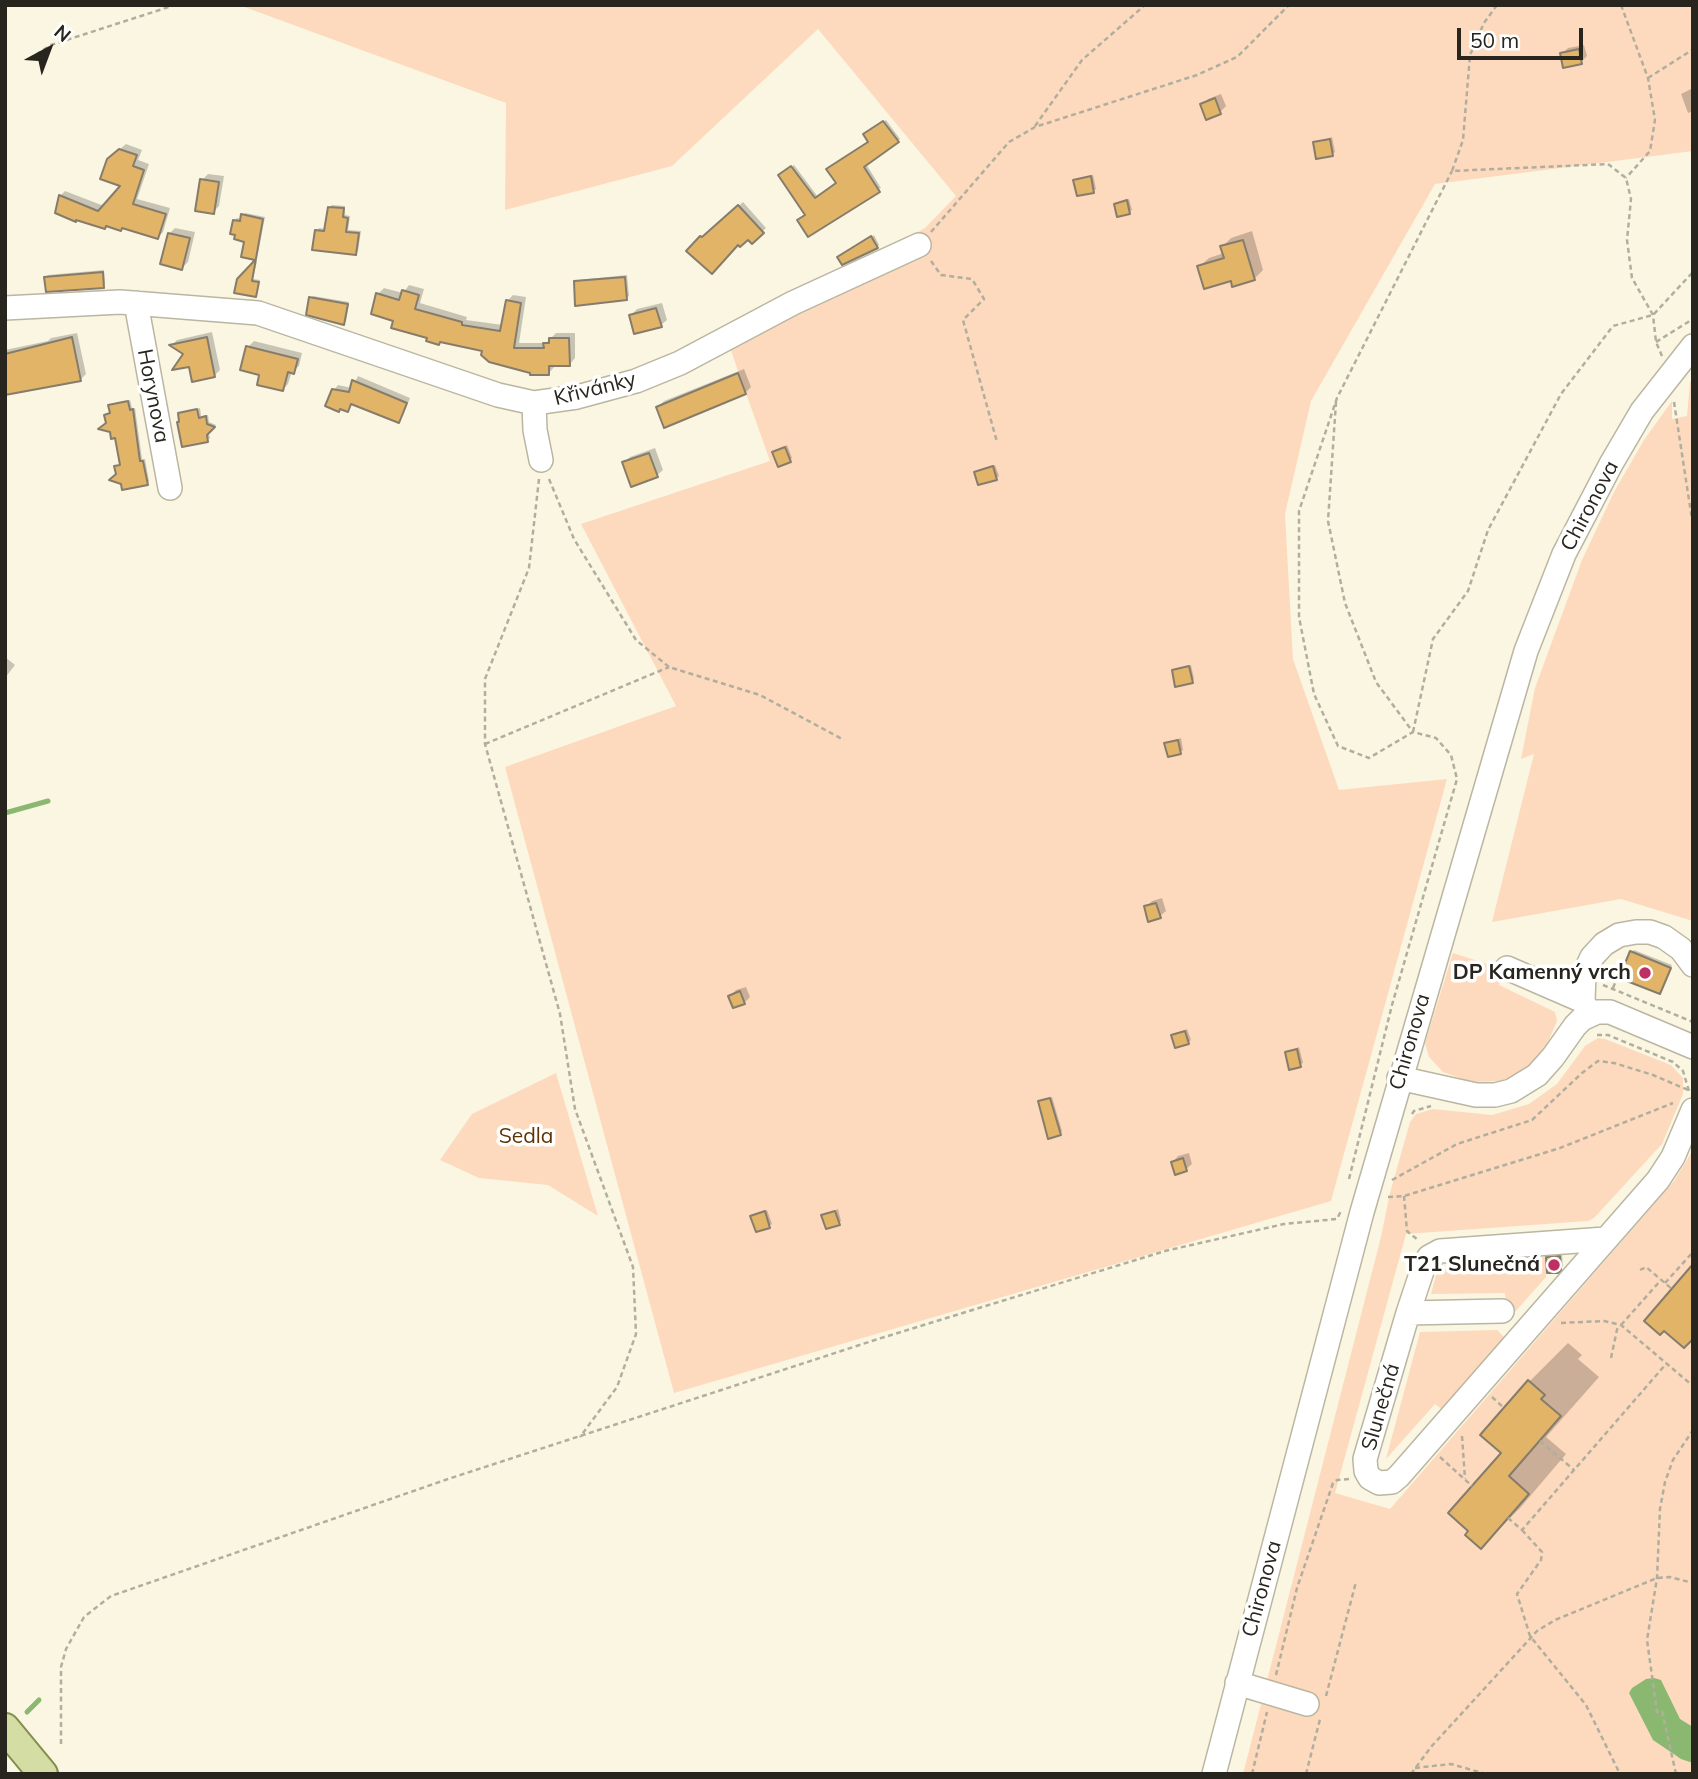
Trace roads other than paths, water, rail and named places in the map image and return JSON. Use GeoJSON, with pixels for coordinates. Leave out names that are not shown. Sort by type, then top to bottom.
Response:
{"type":"FeatureCollection","features":[{"type":"Feature","properties":{"kind":"main road"},"geometry":{"type":"LineString","coordinates":[[9,1732],[43,1774]]}},
{"type":"Feature","properties":{"kind":"street","name":"Křivánky"},"geometry":{"type":"LineString","coordinates":[[5,308],[120,302],[258,313],[498,395],[534,403],[577,397],[636,381],[680,363],[793,303],[919,246]]}},
{"type":"Feature","properties":{"kind":"street","name":"Horynova"},"geometry":{"type":"LineString","coordinates":[[136,303],[170,488]]}},
{"type":"Feature","properties":{"kind":"street","name":"Chironova"},"geometry":{"type":"LineString","coordinates":[[1214,1774],[1352,1210],[1399,1078],[1531,639],[1564,554],[1581,520],[1642,411],[1693,346]]}},
{"type":"Feature","properties":{"kind":"street"},"geometry":{"type":"LineString","coordinates":[[534,403],[535,430],[541,460]]}},
{"type":"Feature","properties":{"kind":"street"},"geometry":{"type":"LineString","coordinates":[[1399,1078],[1476,1095],[1495,1095],[1511,1091],[1537,1075],[1576,1026],[1586,1007],[1583,977],[1592,957],[1604,944],[1619,935],[1650,932],[1664,937],[1681,949],[1693,965]]}},
{"type":"Feature","properties":{"kind":"street"},"geometry":{"type":"LineString","coordinates":[[1507,968],[1586,1007],[1610,1013],[1693,1047]]}},
{"type":"Feature","properties":{"kind":"street","name":"Slunečná"},"geometry":{"type":"LineString","coordinates":[[1605,1239],[1433,1253],[1424,1265],[1408,1313],[1365,1459],[1370,1478],[1379,1483],[1392,1482],[1399,1476],[1605,1239],[1667,1167],[1686,1101]]}},
{"type":"Feature","properties":{"kind":"street"},"geometry":{"type":"LineString","coordinates":[[1408,1313],[1502,1311]]}},
{"type":"Feature","properties":{"kind":"street"},"geometry":{"type":"LineString","coordinates":[[1237,1683],[1319,1703]]}},
{"type":"Feature","properties":{"kind":"street"},"geometry":{"type":"LineString","coordinates":[[9,1732],[56,1774]]}},
{"type":"Feature","properties":{"kind":"waterway"},"geometry":{"type":"LineString","coordinates":[[5,813],[48,801]]}},
{"type":"Feature","properties":{"kind":"waterway"},"geometry":{"type":"LineString","coordinates":[[27,1712],[39,1700]]}},
{"type":"Feature","properties":{"kind":"place","name":"DP Kamenný vrch"},"geometry":{"type":"Point","coordinates":[1645,973]}},
{"type":"Feature","properties":{"kind":"place","name":"T21 Slunečná"},"geometry":{"type":"Point","coordinates":[1554,1265]}},
{"type":"Feature","properties":{"kind":"park label","name":"Sedla"},"geometry":{"type":"Point","coordinates":[526,1137]}}]}
